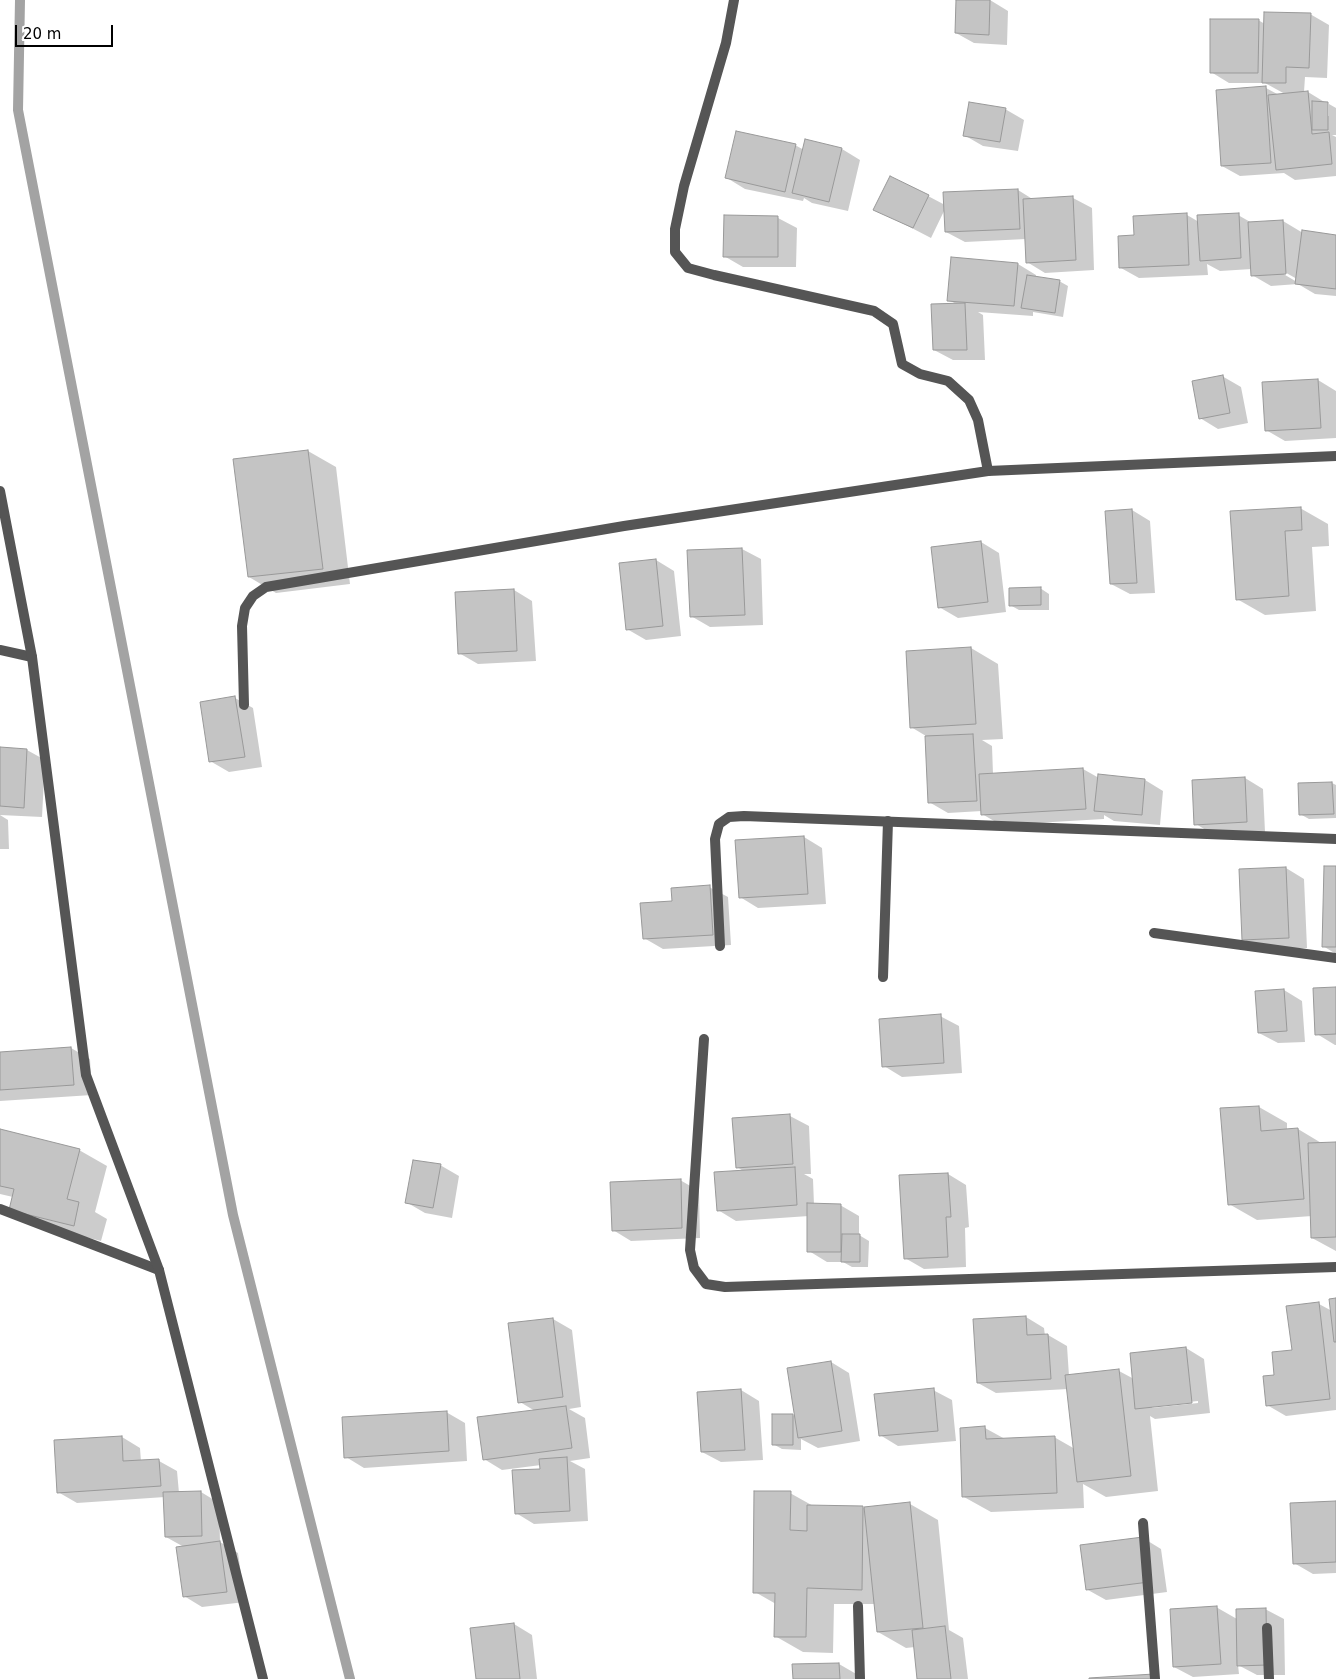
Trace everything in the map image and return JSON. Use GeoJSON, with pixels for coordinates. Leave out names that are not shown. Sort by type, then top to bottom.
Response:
{"type":"FeatureCollection","features":[{"type":"Feature","properties":{"kind":"street"},"geometry":{"type":"LineString","coordinates":[[734,0],[726,43],[684,186],[675,229],[675,252],[688,268],[874,311],[893,324],[902,364],[920,374],[948,381],[969,400],[978,420],[988,471]]}},
{"type":"Feature","properties":{"kind":"street"},"geometry":{"type":"LineString","coordinates":[[244,705],[243,617],[245,608],[253,596],[266,586],[624,526],[988,471],[1336,456]]}},
{"type":"Feature","properties":{"kind":"street"},"geometry":{"type":"LineString","coordinates":[[0,490],[32,656],[86,1075],[160,1270],[263,1679]]}},
{"type":"Feature","properties":{"kind":"street"},"geometry":{"type":"LineString","coordinates":[[0,650],[32,656]]}},
{"type":"Feature","properties":{"kind":"street"},"geometry":{"type":"LineString","coordinates":[[720,946],[715,839],[719,824],[729,818],[744,816],[1336,839]]}},
{"type":"Feature","properties":{"kind":"street"},"geometry":{"type":"LineString","coordinates":[[882,978],[888,821]]}},
{"type":"Feature","properties":{"kind":"street"},"geometry":{"type":"LineString","coordinates":[[1154,933],[1336,958]]}},
{"type":"Feature","properties":{"kind":"street"},"geometry":{"type":"LineString","coordinates":[[704,1039],[690,1250],[694,1268],[706,1284],[725,1287],[1336,1267]]}},
{"type":"Feature","properties":{"kind":"street"},"geometry":{"type":"LineString","coordinates":[[0,1209],[160,1270]]}},
{"type":"Feature","properties":{"kind":"street"},"geometry":{"type":"LineString","coordinates":[[1143,1524],[1155,1679]]}},
{"type":"Feature","properties":{"kind":"street"},"geometry":{"type":"LineString","coordinates":[[858,1606],[860,1679]]}},
{"type":"Feature","properties":{"kind":"street"},"geometry":{"type":"LineString","coordinates":[[1267,1628],[1269,1679]]}},
{"type":"Feature","properties":{"kind":"building"},"geometry":{"type":"Polygon","coordinates":[[[956,0],[990,0],[989,35],[955,33],[956,0]]]}},
{"type":"Feature","properties":{"kind":"building"},"geometry":{"type":"Polygon","coordinates":[[[1264,12],[1311,13],[1309,68],[1286,67],[1286,83],[1262,83],[1264,12]]]}},
{"type":"Feature","properties":{"kind":"building"},"geometry":{"type":"Polygon","coordinates":[[[1210,19],[1259,19],[1258,73],[1210,73],[1210,19]]]}},
{"type":"Feature","properties":{"kind":"building"},"geometry":{"type":"Polygon","coordinates":[[[1266,86],[1271,163],[1221,166],[1216,90],[1266,86]]]}},
{"type":"Feature","properties":{"kind":"building"},"geometry":{"type":"Polygon","coordinates":[[[1308,91],[1312,134],[1329,132],[1332,164],[1276,170],[1268,95],[1308,91]]]}},
{"type":"Feature","properties":{"kind":"building"},"geometry":{"type":"Polygon","coordinates":[[[1312,101],[1328,102],[1328,130],[1312,130],[1312,101]]]}},
{"type":"Feature","properties":{"kind":"building"},"geometry":{"type":"Polygon","coordinates":[[[969,102],[1006,108],[1000,142],[963,136],[969,102]]]}},
{"type":"Feature","properties":{"kind":"building"},"geometry":{"type":"Polygon","coordinates":[[[736,131],[796,144],[785,192],[725,178],[736,131]]]}},
{"type":"Feature","properties":{"kind":"building"},"geometry":{"type":"Polygon","coordinates":[[[805,139],[842,148],[829,202],[792,193],[805,139]]]}},
{"type":"Feature","properties":{"kind":"building"},"geometry":{"type":"Polygon","coordinates":[[[890,176],[929,195],[913,228],[873,210],[890,176]]]}},
{"type":"Feature","properties":{"kind":"building"},"geometry":{"type":"Polygon","coordinates":[[[1018,189],[1020,229],[945,232],[943,192],[1018,189]]]}},
{"type":"Feature","properties":{"kind":"building"},"geometry":{"type":"Polygon","coordinates":[[[1073,196],[1076,260],[1026,263],[1023,199],[1073,196]]]}},
{"type":"Feature","properties":{"kind":"building"},"geometry":{"type":"Polygon","coordinates":[[[1187,213],[1189,265],[1119,268],[1118,236],[1134,235],[1133,216],[1187,213]]]}},
{"type":"Feature","properties":{"kind":"building"},"geometry":{"type":"Polygon","coordinates":[[[1239,213],[1241,258],[1200,261],[1197,215],[1239,213]]]}},
{"type":"Feature","properties":{"kind":"building"},"geometry":{"type":"Polygon","coordinates":[[[724,215],[778,216],[778,257],[723,257],[724,215]]]}},
{"type":"Feature","properties":{"kind":"building"},"geometry":{"type":"Polygon","coordinates":[[[1283,220],[1286,274],[1251,276],[1248,222],[1283,220]]]}},
{"type":"Feature","properties":{"kind":"building"},"geometry":{"type":"Polygon","coordinates":[[[1302,230],[1336,235],[1336,289],[1295,284],[1302,230]]]}},
{"type":"Feature","properties":{"kind":"building"},"geometry":{"type":"Polygon","coordinates":[[[951,257],[1018,263],[1014,306],[947,301],[951,257]]]}},
{"type":"Feature","properties":{"kind":"building"},"geometry":{"type":"Polygon","coordinates":[[[1027,275],[1060,280],[1055,313],[1021,308],[1027,275]]]}},
{"type":"Feature","properties":{"kind":"building"},"geometry":{"type":"Polygon","coordinates":[[[965,303],[967,350],[933,350],[931,304],[965,303]]]}},
{"type":"Feature","properties":{"kind":"building"},"geometry":{"type":"Polygon","coordinates":[[[1223,375],[1230,413],[1199,419],[1192,381],[1223,375]]]}},
{"type":"Feature","properties":{"kind":"building"},"geometry":{"type":"Polygon","coordinates":[[[1318,379],[1321,428],[1265,431],[1262,382],[1318,379]]]}},
{"type":"Feature","properties":{"kind":"building"},"geometry":{"type":"Polygon","coordinates":[[[308,450],[323,569],[248,577],[233,459],[308,450]]]}},
{"type":"Feature","properties":{"kind":"building"},"geometry":{"type":"Polygon","coordinates":[[[1301,507],[1302,530],[1285,531],[1289,596],[1236,600],[1230,511],[1301,507]]]}},
{"type":"Feature","properties":{"kind":"building"},"geometry":{"type":"Polygon","coordinates":[[[1132,509],[1137,583],[1110,584],[1105,511],[1132,509]]]}},
{"type":"Feature","properties":{"kind":"building"},"geometry":{"type":"Polygon","coordinates":[[[981,541],[988,602],[938,608],[931,547],[981,541]]]}},
{"type":"Feature","properties":{"kind":"building"},"geometry":{"type":"Polygon","coordinates":[[[742,548],[745,615],[690,617],[687,550],[742,548]]]}},
{"type":"Feature","properties":{"kind":"building"},"geometry":{"type":"Polygon","coordinates":[[[656,559],[663,626],[626,630],[619,563],[656,559]]]}},
{"type":"Feature","properties":{"kind":"building"},"geometry":{"type":"Polygon","coordinates":[[[1041,587],[1041,605],[1009,606],[1009,588],[1041,587]]]}},
{"type":"Feature","properties":{"kind":"building"},"geometry":{"type":"Polygon","coordinates":[[[514,589],[517,651],[458,654],[455,592],[514,589]]]}},
{"type":"Feature","properties":{"kind":"building"},"geometry":{"type":"Polygon","coordinates":[[[971,647],[976,724],[910,728],[906,651],[971,647]]]}},
{"type":"Feature","properties":{"kind":"building"},"geometry":{"type":"Polygon","coordinates":[[[235,696],[245,757],[209,762],[200,702],[235,696]]]}},
{"type":"Feature","properties":{"kind":"building"},"geometry":{"type":"Polygon","coordinates":[[[973,734],[977,801],[928,803],[925,736],[973,734]]]}},
{"type":"Feature","properties":{"kind":"building"},"geometry":{"type":"Polygon","coordinates":[[[0,747],[27,749],[24,808],[0,806],[0,747]]]}},
{"type":"Feature","properties":{"kind":"building"},"geometry":{"type":"Polygon","coordinates":[[[1083,768],[1086,809],[981,815],[979,774],[1083,768]]]}},
{"type":"Feature","properties":{"kind":"building"},"geometry":{"type":"Polygon","coordinates":[[[1098,774],[1145,779],[1142,815],[1094,811],[1098,774]]]}},
{"type":"Feature","properties":{"kind":"building"},"geometry":{"type":"Polygon","coordinates":[[[1245,777],[1247,822],[1194,825],[1192,780],[1245,777]]]}},
{"type":"Feature","properties":{"kind":"building"},"geometry":{"type":"Polygon","coordinates":[[[1332,782],[1334,814],[1299,815],[1298,783],[1332,782]]]}},
{"type":"Feature","properties":{"kind":"building"},"geometry":{"type":"Polygon","coordinates":[[[804,836],[808,894],[739,898],[735,840],[804,836]]]}},
{"type":"Feature","properties":{"kind":"building"},"geometry":{"type":"Polygon","coordinates":[[[1324,866],[1336,866],[1336,947],[1322,947],[1324,866]]]}},
{"type":"Feature","properties":{"kind":"building"},"geometry":{"type":"Polygon","coordinates":[[[1286,867],[1289,938],[1242,940],[1239,869],[1286,867]]]}},
{"type":"Feature","properties":{"kind":"building"},"geometry":{"type":"Polygon","coordinates":[[[710,885],[713,935],[643,939],[640,903],[672,901],[671,888],[710,885]]]}},
{"type":"Feature","properties":{"kind":"building"},"geometry":{"type":"Polygon","coordinates":[[[1336,987],[1336,1034],[1315,1035],[1313,988],[1336,987]]]}},
{"type":"Feature","properties":{"kind":"building"},"geometry":{"type":"Polygon","coordinates":[[[1284,989],[1287,1031],[1258,1033],[1255,991],[1284,989]]]}},
{"type":"Feature","properties":{"kind":"building"},"geometry":{"type":"Polygon","coordinates":[[[941,1014],[944,1063],[882,1067],[879,1019],[941,1014]]]}},
{"type":"Feature","properties":{"kind":"building"},"geometry":{"type":"Polygon","coordinates":[[[71,1047],[74,1085],[0,1090],[0,1052],[71,1047]]]}},
{"type":"Feature","properties":{"kind":"building"},"geometry":{"type":"Polygon","coordinates":[[[1259,1106],[1261,1131],[1298,1128],[1304,1199],[1228,1205],[1220,1108],[1259,1106]]]}},
{"type":"Feature","properties":{"kind":"building"},"geometry":{"type":"Polygon","coordinates":[[[790,1114],[793,1164],[736,1168],[732,1118],[790,1114]]]}},
{"type":"Feature","properties":{"kind":"building"},"geometry":{"type":"Polygon","coordinates":[[[0,1129],[80,1149],[67,1199],[79,1202],[74,1226],[9,1210],[14,1189],[0,1186],[0,1129]]]}},
{"type":"Feature","properties":{"kind":"building"},"geometry":{"type":"Polygon","coordinates":[[[1336,1142],[1336,1237],[1311,1238],[1308,1143],[1336,1142]]]}},
{"type":"Feature","properties":{"kind":"building"},"geometry":{"type":"Polygon","coordinates":[[[413,1160],[441,1164],[433,1208],[405,1203],[413,1160]]]}},
{"type":"Feature","properties":{"kind":"building"},"geometry":{"type":"Polygon","coordinates":[[[795,1167],[797,1205],[717,1211],[714,1172],[795,1167]]]}},
{"type":"Feature","properties":{"kind":"building"},"geometry":{"type":"Polygon","coordinates":[[[948,1173],[951,1217],[946,1217],[948,1257],[904,1259],[899,1175],[948,1173]]]}},
{"type":"Feature","properties":{"kind":"building"},"geometry":{"type":"Polygon","coordinates":[[[681,1179],[682,1228],[612,1231],[610,1182],[681,1179]]]}},
{"type":"Feature","properties":{"kind":"building"},"geometry":{"type":"Polygon","coordinates":[[[807,1203],[841,1204],[841,1252],[807,1252],[807,1203]]]}},
{"type":"Feature","properties":{"kind":"building"},"geometry":{"type":"Polygon","coordinates":[[[842,1234],[860,1234],[860,1262],[841,1262],[842,1234]]]}},
{"type":"Feature","properties":{"kind":"building"},"geometry":{"type":"Polygon","coordinates":[[[1336,1298],[1336,1342],[1334,1342],[1329,1299],[1336,1298]]]}},
{"type":"Feature","properties":{"kind":"building"},"geometry":{"type":"Polygon","coordinates":[[[1319,1302],[1330,1399],[1266,1406],[1263,1376],[1274,1375],[1272,1352],[1292,1350],[1286,1306],[1319,1302]]]}},
{"type":"Feature","properties":{"kind":"building"},"geometry":{"type":"Polygon","coordinates":[[[1026,1316],[1027,1335],[1048,1334],[1051,1379],[977,1383],[973,1319],[1026,1316]]]}},
{"type":"Feature","properties":{"kind":"building"},"geometry":{"type":"Polygon","coordinates":[[[553,1318],[563,1397],[518,1403],[508,1323],[553,1318]]]}},
{"type":"Feature","properties":{"kind":"building"},"geometry":{"type":"Polygon","coordinates":[[[1186,1347],[1192,1403],[1135,1409],[1130,1353],[1186,1347]]]}},
{"type":"Feature","properties":{"kind":"building"},"geometry":{"type":"Polygon","coordinates":[[[831,1361],[842,1431],[798,1438],[787,1368],[831,1361]]]}},
{"type":"Feature","properties":{"kind":"building"},"geometry":{"type":"Polygon","coordinates":[[[1119,1369],[1131,1476],[1077,1482],[1065,1375],[1119,1369]]]}},
{"type":"Feature","properties":{"kind":"building"},"geometry":{"type":"Polygon","coordinates":[[[934,1388],[938,1431],[879,1436],[874,1394],[934,1388]]]}},
{"type":"Feature","properties":{"kind":"building"},"geometry":{"type":"Polygon","coordinates":[[[741,1389],[745,1450],[701,1452],[697,1392],[741,1389]]]}},
{"type":"Feature","properties":{"kind":"building"},"geometry":{"type":"Polygon","coordinates":[[[566,1406],[572,1448],[483,1460],[477,1417],[566,1406]]]}},
{"type":"Feature","properties":{"kind":"building"},"geometry":{"type":"Polygon","coordinates":[[[447,1411],[449,1451],[344,1458],[342,1417],[447,1411]]]}},
{"type":"Feature","properties":{"kind":"building"},"geometry":{"type":"Polygon","coordinates":[[[772,1414],[793,1414],[793,1445],[772,1445],[772,1414]]]}},
{"type":"Feature","properties":{"kind":"building"},"geometry":{"type":"Polygon","coordinates":[[[985,1426],[986,1439],[1055,1436],[1057,1493],[962,1497],[960,1428],[985,1426]]]}},
{"type":"Feature","properties":{"kind":"building"},"geometry":{"type":"Polygon","coordinates":[[[122,1436],[123,1461],[159,1459],[161,1486],[57,1493],[54,1440],[122,1436]]]}},
{"type":"Feature","properties":{"kind":"building"},"geometry":{"type":"Polygon","coordinates":[[[567,1457],[570,1511],[515,1514],[512,1470],[540,1469],[539,1459],[567,1457]]]}},
{"type":"Feature","properties":{"kind":"building"},"geometry":{"type":"Polygon","coordinates":[[[201,1491],[202,1536],[165,1537],[163,1492],[201,1491]]]}},
{"type":"Feature","properties":{"kind":"building"},"geometry":{"type":"Polygon","coordinates":[[[754,1491],[791,1491],[790,1530],[807,1531],[807,1505],[863,1506],[862,1590],[807,1588],[806,1637],[774,1637],[775,1593],[753,1593],[754,1491]]]}},
{"type":"Feature","properties":{"kind":"building"},"geometry":{"type":"Polygon","coordinates":[[[1336,1501],[1336,1562],[1293,1564],[1290,1503],[1336,1501]]]}},
{"type":"Feature","properties":{"kind":"building"},"geometry":{"type":"Polygon","coordinates":[[[910,1502],[923,1628],[877,1632],[864,1507],[910,1502]]]}},
{"type":"Feature","properties":{"kind":"building"},"geometry":{"type":"Polygon","coordinates":[[[1143,1537],[1149,1582],[1086,1590],[1080,1545],[1143,1537]]]}},
{"type":"Feature","properties":{"kind":"building"},"geometry":{"type":"Polygon","coordinates":[[[220,1541],[227,1592],[183,1597],[176,1547],[220,1541]]]}},
{"type":"Feature","properties":{"kind":"building"},"geometry":{"type":"Polygon","coordinates":[[[1217,1606],[1221,1664],[1173,1667],[1170,1609],[1217,1606]]]}},
{"type":"Feature","properties":{"kind":"building"},"geometry":{"type":"Polygon","coordinates":[[[1266,1608],[1267,1665],[1237,1666],[1236,1609],[1266,1608]]]}},
{"type":"Feature","properties":{"kind":"building"},"geometry":{"type":"Polygon","coordinates":[[[514,1623],[520,1679],[476,1679],[470,1628],[514,1623]]]}},
{"type":"Feature","properties":{"kind":"building"},"geometry":{"type":"Polygon","coordinates":[[[945,1626],[951,1679],[917,1679],[912,1630],[945,1626]]]}},
{"type":"Feature","properties":{"kind":"building"},"geometry":{"type":"Polygon","coordinates":[[[839,1663],[840,1679],[793,1679],[792,1664],[839,1663]]]}},
{"type":"Feature","properties":{"kind":"building"},"geometry":{"type":"Polygon","coordinates":[[[1154,1674],[1155,1679],[1089,1679],[1089,1678],[1154,1674]]]}},
{"type":"Feature","properties":{"kind":"waterway"},"geometry":{"type":"LineString","coordinates":[[20,0],[18,110],[233,1215],[350,1679]]}}]}
